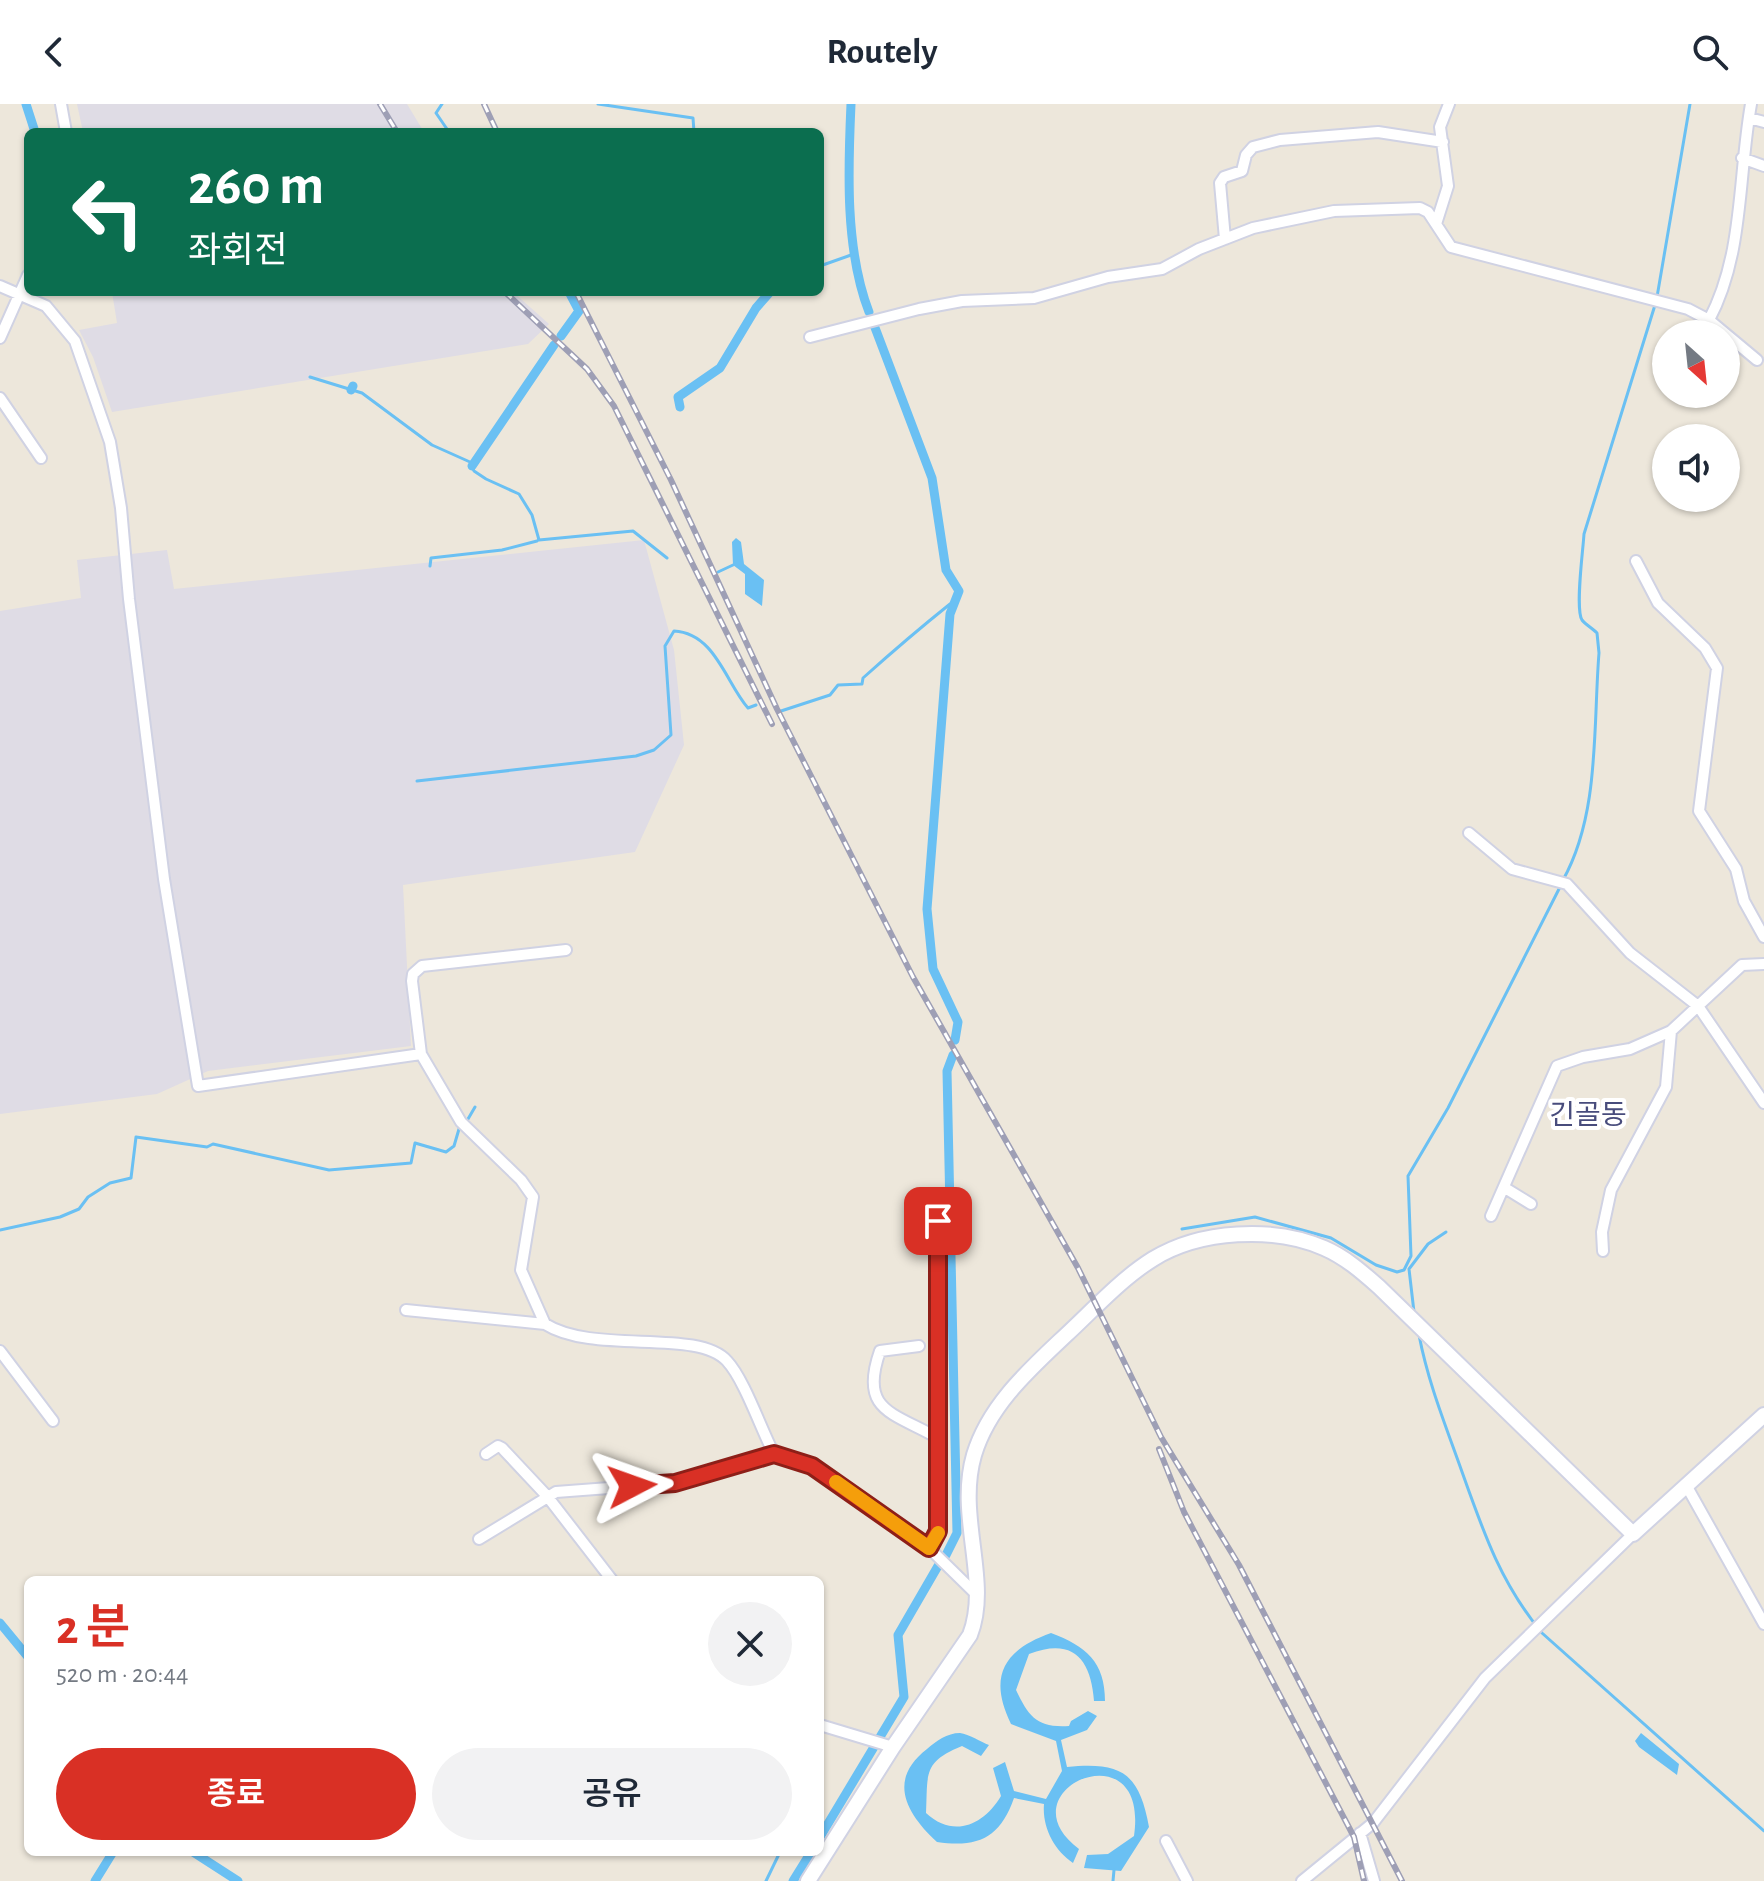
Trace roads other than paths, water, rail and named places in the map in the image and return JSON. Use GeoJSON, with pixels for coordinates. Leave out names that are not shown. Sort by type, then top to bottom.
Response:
{"type":"FeatureCollection","features":[{"type":"Feature","properties":{"kind":"main road"},"geometry":{"type":"LineString","coordinates":[[824,1856],[893,1747],[970,1635],[978,1614],[967,1492],[975,1450],[1000,1404],[1041,1359],[1136,1271],[1178,1247],[1235,1236],[1284,1237],[1315,1244],[1362,1271],[1633,1534],[1764,1415]]}},
{"type":"Feature","properties":{"kind":"main road"},"geometry":{"type":"LineString","coordinates":[[808,1881],[824,1856]]}},
{"type":"Feature","properties":{"kind":"street"},"geometry":{"type":"LineString","coordinates":[[61,104],[65,128]]}},
{"type":"Feature","properties":{"kind":"street"},"geometry":{"type":"LineString","coordinates":[[1436,224],[1448,186],[1440,127],[1449,104]]}},
{"type":"Feature","properties":{"kind":"street"},"geometry":{"type":"LineString","coordinates":[[810,337],[919,309],[962,301],[1034,298],[1108,277],[1162,269],[1225,239],[1302,217],[1348,210],[1420,208],[1436,224],[1451,247],[1614,287],[1659,304],[1688,309],[1709,320],[1735,252],[1742,158],[1751,104]]}},
{"type":"Feature","properties":{"kind":"street"},"geometry":{"type":"LineString","coordinates":[[1749,118],[1764,122]]}},
{"type":"Feature","properties":{"kind":"street"},"geometry":{"type":"LineString","coordinates":[[1225,239],[1220,183],[1224,177],[1242,171],[1246,155],[1253,147],[1280,140],[1378,132],[1443,142]]}},
{"type":"Feature","properties":{"kind":"street"},"geometry":{"type":"LineString","coordinates":[[1742,158],[1764,166]]}},
{"type":"Feature","properties":{"kind":"street"},"geometry":{"type":"LineString","coordinates":[[0,338],[24,281]]}},
{"type":"Feature","properties":{"kind":"street"},"geometry":{"type":"LineString","coordinates":[[0,286],[24,294]]}},
{"type":"Feature","properties":{"kind":"street"},"geometry":{"type":"LineString","coordinates":[[27,296],[46,306],[75,341],[110,442],[121,508],[129,599],[162,865],[198,1086],[421,1054]]}},
{"type":"Feature","properties":{"kind":"street"},"geometry":{"type":"LineString","coordinates":[[1740,346],[1757,360]]}},
{"type":"Feature","properties":{"kind":"street"},"geometry":{"type":"LineString","coordinates":[[0,398],[41,458]]}},
{"type":"Feature","properties":{"kind":"street"},"geometry":{"type":"LineString","coordinates":[[1636,561],[1658,603],[1705,648],[1717,668],[1699,811],[1736,869],[1744,901],[1764,937]]}},
{"type":"Feature","properties":{"kind":"street"},"geometry":{"type":"LineString","coordinates":[[1469,833],[1512,869],[1567,884],[1630,953],[1698,1006],[1764,1103]]}},
{"type":"Feature","properties":{"kind":"street"},"geometry":{"type":"LineString","coordinates":[[545,1324],[521,1270],[533,1197],[521,1180],[461,1122],[421,1054],[412,981],[416,970],[434,964],[566,950]]}},
{"type":"Feature","properties":{"kind":"street"},"geometry":{"type":"LineString","coordinates":[[1491,1216],[1557,1066],[1583,1057],[1630,1049],[1671,1031],[1742,965],[1764,964]]}},
{"type":"Feature","properties":{"kind":"street"},"geometry":{"type":"LineString","coordinates":[[1603,1251],[1602,1232],[1611,1190],[1666,1087],[1671,1031]]}},
{"type":"Feature","properties":{"kind":"street"},"geometry":{"type":"LineString","coordinates":[[1505,1188],[1531,1204]]}},
{"type":"Feature","properties":{"kind":"street"},"geometry":{"type":"LineString","coordinates":[[929,1548],[938,1531],[938,1221]]}},
{"type":"Feature","properties":{"kind":"street"},"geometry":{"type":"LineString","coordinates":[[406,1310],[545,1324],[561,1334],[600,1342],[692,1345],[714,1350],[729,1362],[774,1454]]}},
{"type":"Feature","properties":{"kind":"street"},"geometry":{"type":"LineString","coordinates":[[919,1346],[880,1351],[871,1375],[872,1393],[878,1404],[938,1438]]}},
{"type":"Feature","properties":{"kind":"street"},"geometry":{"type":"LineString","coordinates":[[0,1351],[53,1421]]}},
{"type":"Feature","properties":{"kind":"street"},"geometry":{"type":"LineString","coordinates":[[486,1454],[498,1446],[502,1448],[547,1496],[609,1576]]}},
{"type":"Feature","properties":{"kind":"street"},"geometry":{"type":"LineString","coordinates":[[479,1539],[547,1496],[579,1489],[675,1483],[774,1454],[812,1466],[929,1548],[977,1595]]}},
{"type":"Feature","properties":{"kind":"street"},"geometry":{"type":"LineString","coordinates":[[1686,1485],[1764,1624]]}},
{"type":"Feature","properties":{"kind":"street"},"geometry":{"type":"LineString","coordinates":[[1302,1881],[1382,1813],[1485,1678],[1633,1534]]}},
{"type":"Feature","properties":{"kind":"street"},"geometry":{"type":"LineString","coordinates":[[824,1726],[893,1747]]}},
{"type":"Feature","properties":{"kind":"street"},"geometry":{"type":"LineString","coordinates":[[1360,1833],[1374,1881]]}},
{"type":"Feature","properties":{"kind":"street"},"geometry":{"type":"LineString","coordinates":[[1166,1841],[1187,1881]]}},
{"type":"Feature","properties":{"kind":"water"},"geometry":{"type":"Polygon","coordinates":[[[736,538],[741,542],[744,564],[764,580],[762,606],[745,594],[745,574],[733,565],[732,542],[736,538]]]}},
{"type":"Feature","properties":{"kind":"water"},"geometry":{"type":"Polygon","coordinates":[[[1051,1633],[1074,1644],[1091,1657],[1101,1676],[1105,1701],[1094,1701],[1089,1674],[1077,1655],[1057,1648],[1029,1654],[1016,1690],[1030,1714],[1042,1723],[1069,1726],[1071,1721],[1088,1711],[1097,1716],[1087,1730],[1061,1740],[1067,1767],[1114,1769],[1124,1774],[1140,1794],[1149,1827],[1121,1871],[1084,1868],[1087,1855],[1108,1854],[1134,1836],[1133,1802],[1121,1783],[1103,1776],[1083,1779],[1066,1790],[1057,1806],[1059,1827],[1079,1849],[1073,1863],[1060,1852],[1051,1837],[1045,1821],[1044,1804],[1014,1798],[1002,1823],[986,1837],[952,1843],[937,1842],[926,1831],[905,1796],[907,1773],[915,1761],[938,1740],[960,1733],[989,1745],[981,1756],[962,1746],[934,1764],[928,1779],[926,1813],[936,1821],[957,1827],[985,1815],[1001,1796],[993,1768],[1005,1762],[1014,1791],[1046,1799],[1062,1771],[1056,1741],[1011,1724],[1004,1707],[1001,1679],[1011,1657],[1021,1648],[1051,1633]]]}},
{"type":"Feature","properties":{"kind":"water"},"geometry":{"type":"Polygon","coordinates":[[[1641,1733],[1679,1764],[1677,1775],[1639,1747],[1635,1741],[1641,1733]]]}},
{"type":"Feature","properties":{"kind":"waterway"},"geometry":{"type":"LineString","coordinates":[[26,104],[34,128]]}},
{"type":"Feature","properties":{"kind":"waterway"},"geometry":{"type":"LineString","coordinates":[[442,104],[436,113],[446,128]]}},
{"type":"Feature","properties":{"kind":"waterway"},"geometry":{"type":"LineString","coordinates":[[598,104],[693,118],[694,128]]}},
{"type":"Feature","properties":{"kind":"waterway"},"geometry":{"type":"LineString","coordinates":[[851,104],[849,182],[852,236],[861,288],[869,312]]}},
{"type":"Feature","properties":{"kind":"waterway"},"geometry":{"type":"LineString","coordinates":[[1657,297],[1690,104]]}},
{"type":"Feature","properties":{"kind":"waterway"},"geometry":{"type":"LineString","coordinates":[[824,265],[851,255]]}},
{"type":"Feature","properties":{"kind":"waterway"},"geometry":{"type":"LineString","coordinates":[[561,336],[579,311],[571,296]]}},
{"type":"Feature","properties":{"kind":"waterway"},"geometry":{"type":"LineString","coordinates":[[680,407],[678,397],[720,368],[766,296]]}},
{"type":"Feature","properties":{"kind":"waterway"},"geometry":{"type":"LineString","coordinates":[[1563,880],[1583,827],[1595,740],[1599,653],[1597,633],[1583,622],[1580,614],[1584,534],[1655,305]]}},
{"type":"Feature","properties":{"kind":"waterway"},"geometry":{"type":"LineString","coordinates":[[874,325],[932,478],[946,570],[959,591],[950,614],[927,909],[933,969],[958,1022],[955,1040]]}},
{"type":"Feature","properties":{"kind":"waterway"},"geometry":{"type":"LineString","coordinates":[[472,466],[554,345]]}},
{"type":"Feature","properties":{"kind":"waterway"},"geometry":{"type":"LineString","coordinates":[[310,377],[362,393],[432,445],[470,462],[474,471],[486,479],[519,494],[532,515],[539,540],[633,531],[667,558]]}},
{"type":"Feature","properties":{"kind":"waterway"},"geometry":{"type":"LineString","coordinates":[[351,390],[353,386]]}},
{"type":"Feature","properties":{"kind":"waterway"},"geometry":{"type":"LineString","coordinates":[[430,566],[431,558],[502,550],[537,541]]}},
{"type":"Feature","properties":{"kind":"waterway"},"geometry":{"type":"LineString","coordinates":[[718,572],[733,565]]}},
{"type":"Feature","properties":{"kind":"waterway"},"geometry":{"type":"LineString","coordinates":[[781,711],[830,695],[838,685],[862,684],[863,678],[950,604]]}},
{"type":"Feature","properties":{"kind":"waterway"},"geometry":{"type":"LineString","coordinates":[[417,781],[636,756],[654,750],[671,735],[665,646],[674,631],[700,640],[718,661],[748,708],[756,705]]}},
{"type":"Feature","properties":{"kind":"waterway"},"geometry":{"type":"LineString","coordinates":[[1182,1229],[1255,1217],[1331,1238],[1376,1265],[1397,1272],[1404,1270],[1411,1256],[1408,1176],[1448,1108],[1560,887]]}},
{"type":"Feature","properties":{"kind":"waterway"},"geometry":{"type":"LineString","coordinates":[[946,1555],[957,1533],[947,1071],[953,1055]]}},
{"type":"Feature","properties":{"kind":"waterway"},"geometry":{"type":"LineString","coordinates":[[468,1119],[475,1107]]}},
{"type":"Feature","properties":{"kind":"waterway"},"geometry":{"type":"LineString","coordinates":[[0,1230],[60,1217],[79,1209],[88,1197],[110,1183],[131,1178],[136,1137],[207,1147],[213,1144],[329,1170],[411,1163],[415,1143],[446,1152],[454,1146],[459,1129]]}},
{"type":"Feature","properties":{"kind":"waterway"},"geometry":{"type":"LineString","coordinates":[[1414,1312],[1409,1269],[1428,1244],[1446,1232]]}},
{"type":"Feature","properties":{"kind":"waterway"},"geometry":{"type":"LineString","coordinates":[[1419,1335],[1437,1403],[1485,1535],[1527,1614],[1542,1633],[1764,1831]]}},
{"type":"Feature","properties":{"kind":"waterway"},"geometry":{"type":"LineString","coordinates":[[824,1830],[904,1697],[898,1635],[938,1566]]}},
{"type":"Feature","properties":{"kind":"waterway"},"geometry":{"type":"LineString","coordinates":[[0,1623],[24,1652]]}},
{"type":"Feature","properties":{"kind":"waterway"},"geometry":{"type":"LineString","coordinates":[[95,1881],[111,1856]]}},
{"type":"Feature","properties":{"kind":"waterway"},"geometry":{"type":"LineString","coordinates":[[199,1856],[238,1881]]}},
{"type":"Feature","properties":{"kind":"waterway"},"geometry":{"type":"LineString","coordinates":[[766,1881],[778,1856]]}},
{"type":"Feature","properties":{"kind":"waterway"},"geometry":{"type":"LineString","coordinates":[[793,1881],[809,1856]]}},
{"type":"Feature","properties":{"kind":"waterway"},"geometry":{"type":"LineString","coordinates":[[1113,1881],[1114,1870]]}},
{"type":"Feature","properties":{"kind":"railway"},"geometry":{"type":"LineString","coordinates":[[380,104],[395,128]]}},
{"type":"Feature","properties":{"kind":"railway"},"geometry":{"type":"LineString","coordinates":[[484,104],[495,128]]}},
{"type":"Feature","properties":{"kind":"railway"},"geometry":{"type":"LineString","coordinates":[[509,296],[587,369],[614,406],[772,724]]}},
{"type":"Feature","properties":{"kind":"railway"},"geometry":{"type":"LineString","coordinates":[[578,296],[671,480],[777,709],[913,977],[1078,1268],[1161,1437],[1239,1565],[1402,1881]]}},
{"type":"Feature","properties":{"kind":"railway"},"geometry":{"type":"LineString","coordinates":[[1159,1449],[1184,1512],[1354,1837],[1364,1881]]}},
{"type":"Feature","properties":{"kind":"district","name":"긴골동"},"geometry":{"type":"Point","coordinates":[1588,1116]}}]}
